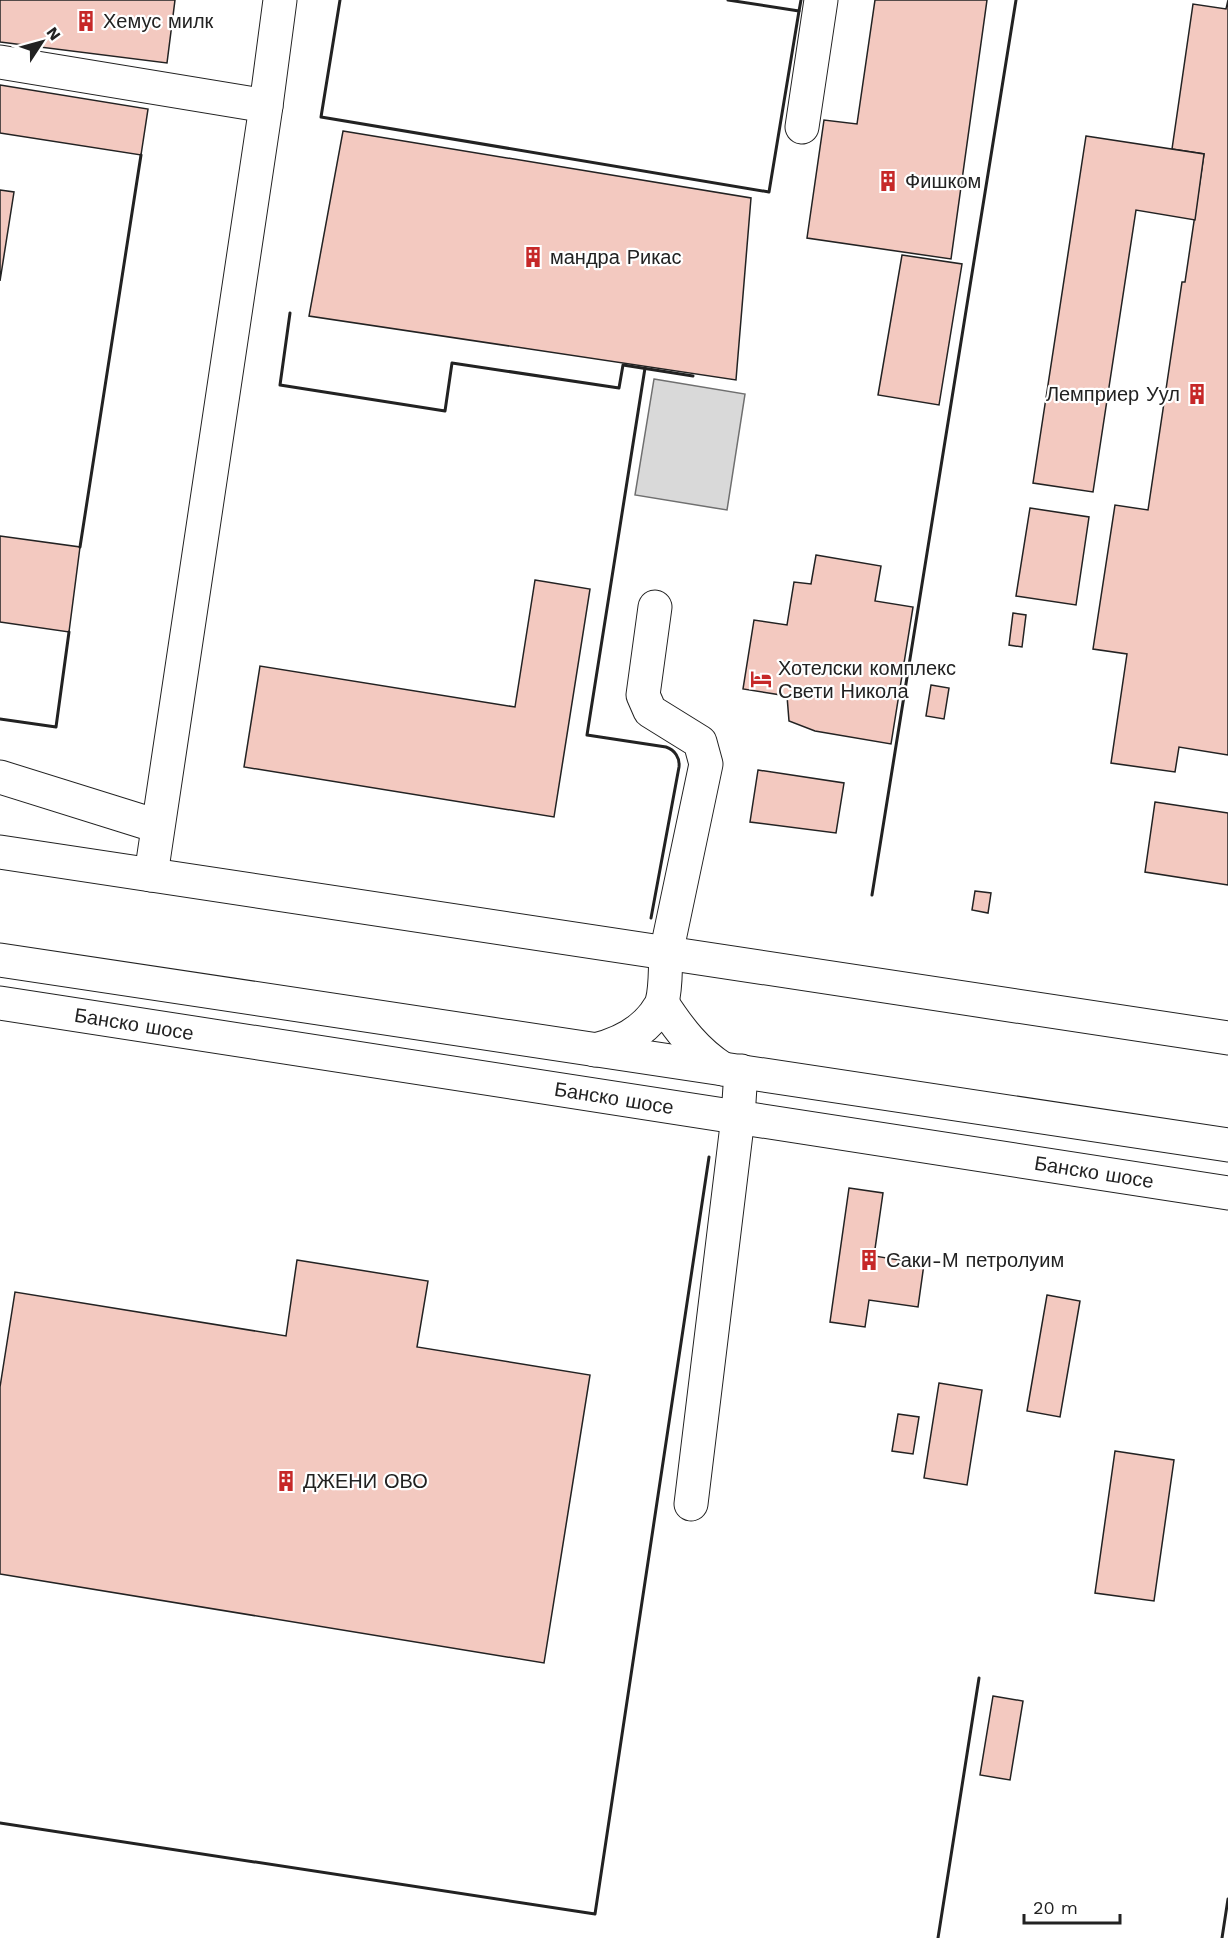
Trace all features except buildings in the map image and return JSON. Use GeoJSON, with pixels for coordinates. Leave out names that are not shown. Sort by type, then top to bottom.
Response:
{"type":"FeatureCollection","features":[{"type":"Feature","properties":{"kind":"main road"},"geometry":{"type":"LineString","coordinates":[[151,875],[280,0]]}},
{"type":"Feature","properties":{"kind":"main road"},"geometry":{"type":"LineString","coordinates":[[802,127],[821,0]]}},
{"type":"Feature","properties":{"kind":"main road"},"geometry":{"type":"LineString","coordinates":[[0,62],[266,106]]}},
{"type":"Feature","properties":{"kind":"main road"},"geometry":{"type":"LineString","coordinates":[[593,1050],[611,1046],[626,1039],[639,1030],[662,1003],[666,954],[706,764],[700,742],[650,711],[643,695],[655,607]]}},
{"type":"Feature","properties":{"kind":"main road"},"geometry":{"type":"LineString","coordinates":[[0,777],[157,826]]}},
{"type":"Feature","properties":{"kind":"main road"},"geometry":{"type":"LineString","coordinates":[[0,852],[1228,1038]]}},
{"type":"Feature","properties":{"kind":"main road"},"geometry":{"type":"LineString","coordinates":[[0,960],[1228,1145]]}},
{"type":"Feature","properties":{"kind":"main road","name":"Банско шосе"},"geometry":{"type":"LineString","coordinates":[[0,1003],[1228,1193]]}},
{"type":"Feature","properties":{"kind":"main road"},"geometry":{"type":"LineString","coordinates":[[662,1003],[683,1034],[706,1058],[732,1070]]}},
{"type":"Feature","properties":{"kind":"main road"},"geometry":{"type":"LineString","coordinates":[[691,1503],[738,1117],[732,1070]]}},
{"type":"Feature","properties":{"kind":"shaded area"},"geometry":{"type":"Polygon","coordinates":[[[654,379],[745,394],[727,510],[635,495],[654,379]]]}},
{"type":"Feature","properties":{"kind":"wall"},"geometry":{"type":"LineString","coordinates":[[340,0],[321,117],[769,192],[799,11]]}},
{"type":"Feature","properties":{"kind":"wall"},"geometry":{"type":"LineString","coordinates":[[728,0],[799,11],[801,0]]}},
{"type":"Feature","properties":{"kind":"wall"},"geometry":{"type":"LineString","coordinates":[[872,895],[1016,0]]}},
{"type":"Feature","properties":{"kind":"wall"},"geometry":{"type":"LineString","coordinates":[[80,547],[141,155]]}},
{"type":"Feature","properties":{"kind":"wall"},"geometry":{"type":"LineString","coordinates":[[290,313],[280,385],[445,411],[452,363],[619,388],[623,365],[693,376]]}},
{"type":"Feature","properties":{"kind":"wall"},"geometry":{"type":"LineString","coordinates":[[645,368],[587,735],[666,747],[672,750],[678,758],[679,767],[651,918]]}},
{"type":"Feature","properties":{"kind":"wall"},"geometry":{"type":"LineString","coordinates":[[0,719],[56,727],[69,632]]}},
{"type":"Feature","properties":{"kind":"wall"},"geometry":{"type":"LineString","coordinates":[[0,1823],[595,1914],[709,1157]]}},
{"type":"Feature","properties":{"kind":"wall"},"geometry":{"type":"LineString","coordinates":[[938,1938],[979,1678]]}},
{"type":"Feature","properties":{"kind":"wall"},"geometry":{"type":"LineString","coordinates":[[1222,1938],[1228,1899]]}},
{"type":"Feature","properties":{"kind":"place","name":"Хемус милк"},"geometry":{"type":"Point","coordinates":[86,21]}},
{"type":"Feature","properties":{"kind":"place","name":"Фишком"},"geometry":{"type":"Point","coordinates":[888,181]}},
{"type":"Feature","properties":{"kind":"place","name":"мандра Рикас"},"geometry":{"type":"Point","coordinates":[533,257]}},
{"type":"Feature","properties":{"kind":"place","name":"Лемприер Уул"},"geometry":{"type":"Point","coordinates":[1197,394]}},
{"type":"Feature","properties":{"kind":"place","name":"Хотелски комплекс Свети Никола"},"geometry":{"type":"Point","coordinates":[761,679]}},
{"type":"Feature","properties":{"kind":"place","name":"Саки-М петролуим"},"geometry":{"type":"Point","coordinates":[869,1260]}},
{"type":"Feature","properties":{"kind":"place","name":"ДЖЕНИ ОВО"},"geometry":{"type":"Point","coordinates":[286,1481]}}]}
